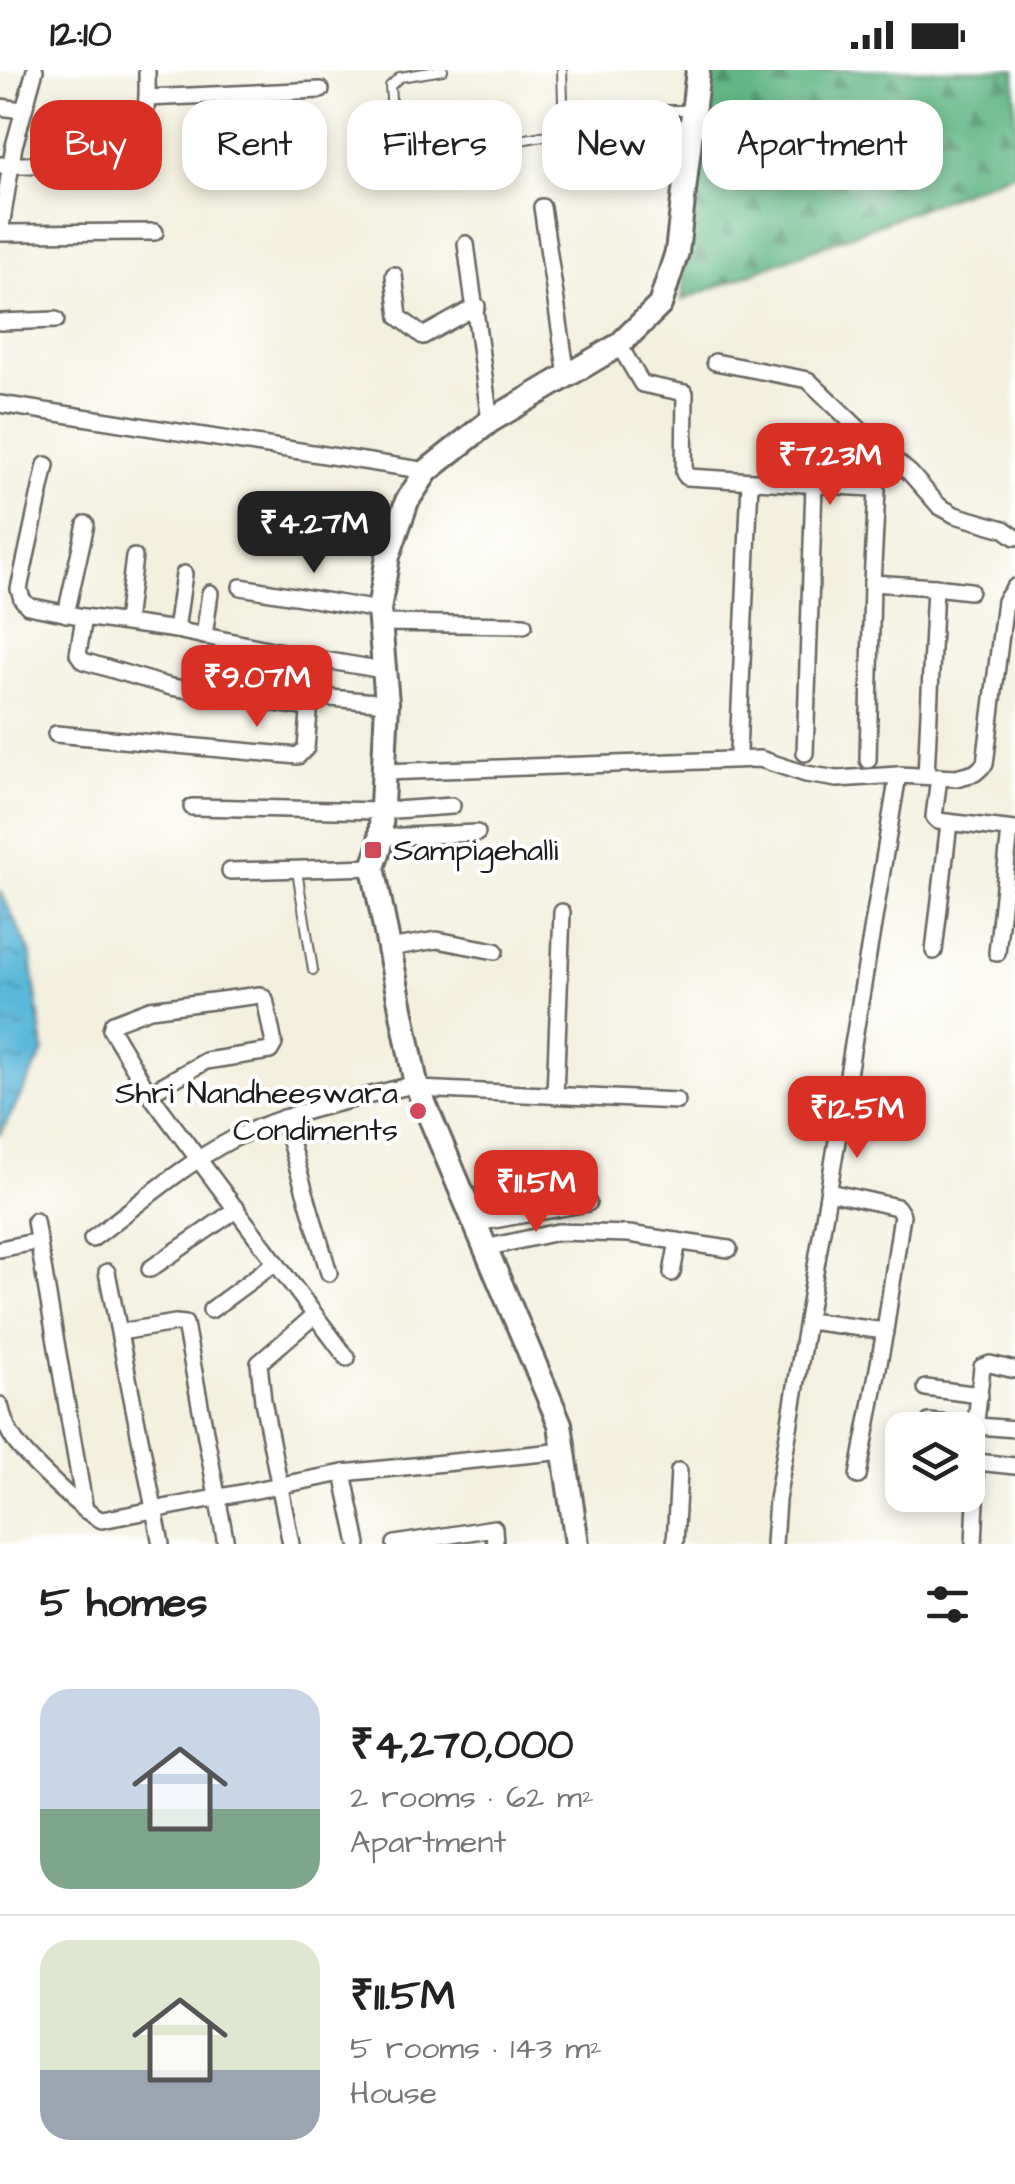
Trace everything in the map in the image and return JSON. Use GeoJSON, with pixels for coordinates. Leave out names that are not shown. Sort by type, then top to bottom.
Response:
{"type":"FeatureCollection","features":[{"type":"Feature","properties":{"kind":"street"},"geometry":{"type":"LineString","coordinates":[[35,70],[7,146],[0,233],[156,232]]}},
{"type":"Feature","properties":{"kind":"street"},"geometry":{"type":"LineString","coordinates":[[5,166],[106,155],[130,142],[141,128],[147,70]]}},
{"type":"Feature","properties":{"kind":"street"},"geometry":{"type":"LineString","coordinates":[[577,1544],[560,1424],[417,1087],[373,868],[380,837],[387,703],[380,616],[396,526],[427,471],[490,421],[618,345],[660,305],[677,252],[698,70]]}},
{"type":"Feature","properties":{"kind":"street"},"geometry":{"type":"LineString","coordinates":[[147,98],[321,90]]}},
{"type":"Feature","properties":{"kind":"street"},"geometry":{"type":"LineString","coordinates":[[0,108],[22,110]]}},
{"type":"Feature","properties":{"kind":"street"},"geometry":{"type":"LineString","coordinates":[[542,207],[567,376]]}},
{"type":"Feature","properties":{"kind":"street"},"geometry":{"type":"LineString","coordinates":[[466,244],[490,421]]}},
{"type":"Feature","properties":{"kind":"street"},"geometry":{"type":"LineString","coordinates":[[394,275],[399,317],[423,336],[477,306]]}},
{"type":"Feature","properties":{"kind":"street"},"geometry":{"type":"LineString","coordinates":[[0,322],[56,320]]}},
{"type":"Feature","properties":{"kind":"street"},"geometry":{"type":"LineString","coordinates":[[618,345],[642,384],[685,393],[686,477],[877,491],[868,760]]}},
{"type":"Feature","properties":{"kind":"street"},"geometry":{"type":"LineString","coordinates":[[714,362],[808,380],[910,473],[938,506],[954,515],[1004,529],[1015,537]]}},
{"type":"Feature","properties":{"kind":"street"},"geometry":{"type":"LineString","coordinates":[[0,404],[427,471]]}},
{"type":"Feature","properties":{"kind":"street"},"geometry":{"type":"LineString","coordinates":[[46,465],[19,589],[28,606],[383,670]]}},
{"type":"Feature","properties":{"kind":"street"},"geometry":{"type":"LineString","coordinates":[[738,752],[750,482]]}},
{"type":"Feature","properties":{"kind":"street"},"geometry":{"type":"LineString","coordinates":[[806,753],[814,485]]}},
{"type":"Feature","properties":{"kind":"street"},"geometry":{"type":"LineString","coordinates":[[66,614],[86,524]]}},
{"type":"Feature","properties":{"kind":"street"},"geometry":{"type":"LineString","coordinates":[[126,622],[134,557]]}},
{"type":"Feature","properties":{"kind":"street"},"geometry":{"type":"LineString","coordinates":[[176,630],[184,574]]}},
{"type":"Feature","properties":{"kind":"street"},"geometry":{"type":"LineString","coordinates":[[872,583],[970,591]]}},
{"type":"Feature","properties":{"kind":"street"},"geometry":{"type":"LineString","coordinates":[[935,586],[934,817],[1013,830],[997,952]]}},
{"type":"Feature","properties":{"kind":"street"},"geometry":{"type":"LineString","coordinates":[[241,587],[380,616],[524,625]]}},
{"type":"Feature","properties":{"kind":"street"},"geometry":{"type":"LineString","coordinates":[[383,772],[760,758],[822,777],[975,773],[985,764],[1005,601],[1015,587]]}},
{"type":"Feature","properties":{"kind":"street"},"geometry":{"type":"LineString","coordinates":[[204,636],[210,593]]}},
{"type":"Feature","properties":{"kind":"street"},"geometry":{"type":"LineString","coordinates":[[84,618],[78,654],[83,661],[172,687],[308,702],[387,703]]}},
{"type":"Feature","properties":{"kind":"street"},"geometry":{"type":"LineString","coordinates":[[56,734],[298,756],[305,752],[313,667],[306,657]]}},
{"type":"Feature","properties":{"kind":"street"},"geometry":{"type":"LineString","coordinates":[[774,1544],[777,1500],[898,775]]}},
{"type":"Feature","properties":{"kind":"street"},"geometry":{"type":"LineString","coordinates":[[192,807],[380,811],[452,806]]}},
{"type":"Feature","properties":{"kind":"street"},"geometry":{"type":"LineString","coordinates":[[934,951],[950,822]]}},
{"type":"Feature","properties":{"kind":"street"},"geometry":{"type":"LineString","coordinates":[[380,837],[477,833]]}},
{"type":"Feature","properties":{"kind":"street"},"geometry":{"type":"LineString","coordinates":[[230,871],[373,868]]}},
{"type":"Feature","properties":{"kind":"street"},"geometry":{"type":"LineString","coordinates":[[555,1096],[562,912]]}},
{"type":"Feature","properties":{"kind":"street"},"geometry":{"type":"LineString","coordinates":[[388,948],[437,940],[496,951]]}},
{"type":"Feature","properties":{"kind":"street"},"geometry":{"type":"LineString","coordinates":[[149,1093],[206,1061],[270,1051],[274,1044],[266,999],[260,995],[150,1009],[113,1023],[110,1029],[149,1093],[347,1358]]}},
{"type":"Feature","properties":{"kind":"street"},"geometry":{"type":"LineString","coordinates":[[92,1239],[200,1159],[233,1139],[283,1118],[417,1087],[677,1101]]}},
{"type":"Feature","properties":{"kind":"street"},"geometry":{"type":"LineString","coordinates":[[283,1118],[329,1273]]}},
{"type":"Feature","properties":{"kind":"street"},"geometry":{"type":"LineString","coordinates":[[829,1192],[896,1207],[902,1215],[858,1476]]}},
{"type":"Feature","properties":{"kind":"street"},"geometry":{"type":"LineString","coordinates":[[476,1223],[588,1203]]}},
{"type":"Feature","properties":{"kind":"street"},"geometry":{"type":"LineString","coordinates":[[150,1269],[237,1209]]}},
{"type":"Feature","properties":{"kind":"street"},"geometry":{"type":"LineString","coordinates":[[35,1222],[85,1510]]}},
{"type":"Feature","properties":{"kind":"street"},"geometry":{"type":"LineString","coordinates":[[485,1248],[558,1232],[628,1234],[729,1249]]}},
{"type":"Feature","properties":{"kind":"street"},"geometry":{"type":"LineString","coordinates":[[0,1250],[39,1241]]}},
{"type":"Feature","properties":{"kind":"street"},"geometry":{"type":"LineString","coordinates":[[672,1273],[678,1241]]}},
{"type":"Feature","properties":{"kind":"street"},"geometry":{"type":"LineString","coordinates":[[211,1310],[276,1262]]}},
{"type":"Feature","properties":{"kind":"street"},"geometry":{"type":"LineString","coordinates":[[107,1272],[161,1544]]}},
{"type":"Feature","properties":{"kind":"street"},"geometry":{"type":"LineString","coordinates":[[291,1544],[259,1363],[315,1316]]}},
{"type":"Feature","properties":{"kind":"street"},"geometry":{"type":"LineString","coordinates":[[808,1321],[885,1332]]}},
{"type":"Feature","properties":{"kind":"street"},"geometry":{"type":"LineString","coordinates":[[120,1332],[176,1322],[185,1324],[226,1544]]}},
{"type":"Feature","properties":{"kind":"street"},"geometry":{"type":"LineString","coordinates":[[978,1412],[982,1368],[990,1364],[1015,1370]]}},
{"type":"Feature","properties":{"kind":"street"},"geometry":{"type":"LineString","coordinates":[[926,1388],[980,1395]]}},
{"type":"Feature","properties":{"kind":"street"},"geometry":{"type":"LineString","coordinates":[[0,1405],[16,1444],[85,1510],[102,1520],[342,1473],[565,1451]]}},
{"type":"Feature","properties":{"kind":"street"},"geometry":{"type":"LineString","coordinates":[[985,1427],[1015,1429]]}},
{"type":"Feature","properties":{"kind":"street"},"geometry":{"type":"LineString","coordinates":[[985,1463],[1015,1466]]}},
{"type":"Feature","properties":{"kind":"street"},"geometry":{"type":"LineString","coordinates":[[675,1544],[679,1471]]}},
{"type":"Feature","properties":{"kind":"street"},"geometry":{"type":"LineString","coordinates":[[342,1473],[358,1544]]}},
{"type":"Feature","properties":{"kind":"street"},"geometry":{"type":"LineString","coordinates":[[974,1544],[975,1512]]}},
{"type":"Feature","properties":{"kind":"street"},"geometry":{"type":"LineString","coordinates":[[395,1544],[494,1528],[495,1544]]}},
{"type":"Feature","properties":{"kind":"lane"},"geometry":{"type":"LineString","coordinates":[[443,70],[400,77],[390,86],[396,164],[564,132],[562,70]]}},
{"type":"Feature","properties":{"kind":"lane"},"geometry":{"type":"LineString","coordinates":[[682,110],[694,110]]}},
{"type":"Feature","properties":{"kind":"lane"},"geometry":{"type":"LineString","coordinates":[[297,871],[313,970]]}},
{"type":"Feature","properties":{"kind":"green space"},"geometry":{"type":"Polygon","coordinates":[[[706,70],[1015,70],[1015,172],[682,300],[696,127],[706,70]]]}},
{"type":"Feature","properties":{"kind":"water"},"geometry":{"type":"Polygon","coordinates":[[[0,890],[30,952],[44,1051],[0,1135],[0,890]]]}},
{"type":"Feature","properties":{"kind":"place","name":"Sampigehalli"},"geometry":{"type":"Point","coordinates":[373,850]}},
{"type":"Feature","properties":{"kind":"place","name":"Shri Nandheeswara Condiments"},"geometry":{"type":"Point","coordinates":[418,1111]}}]}
